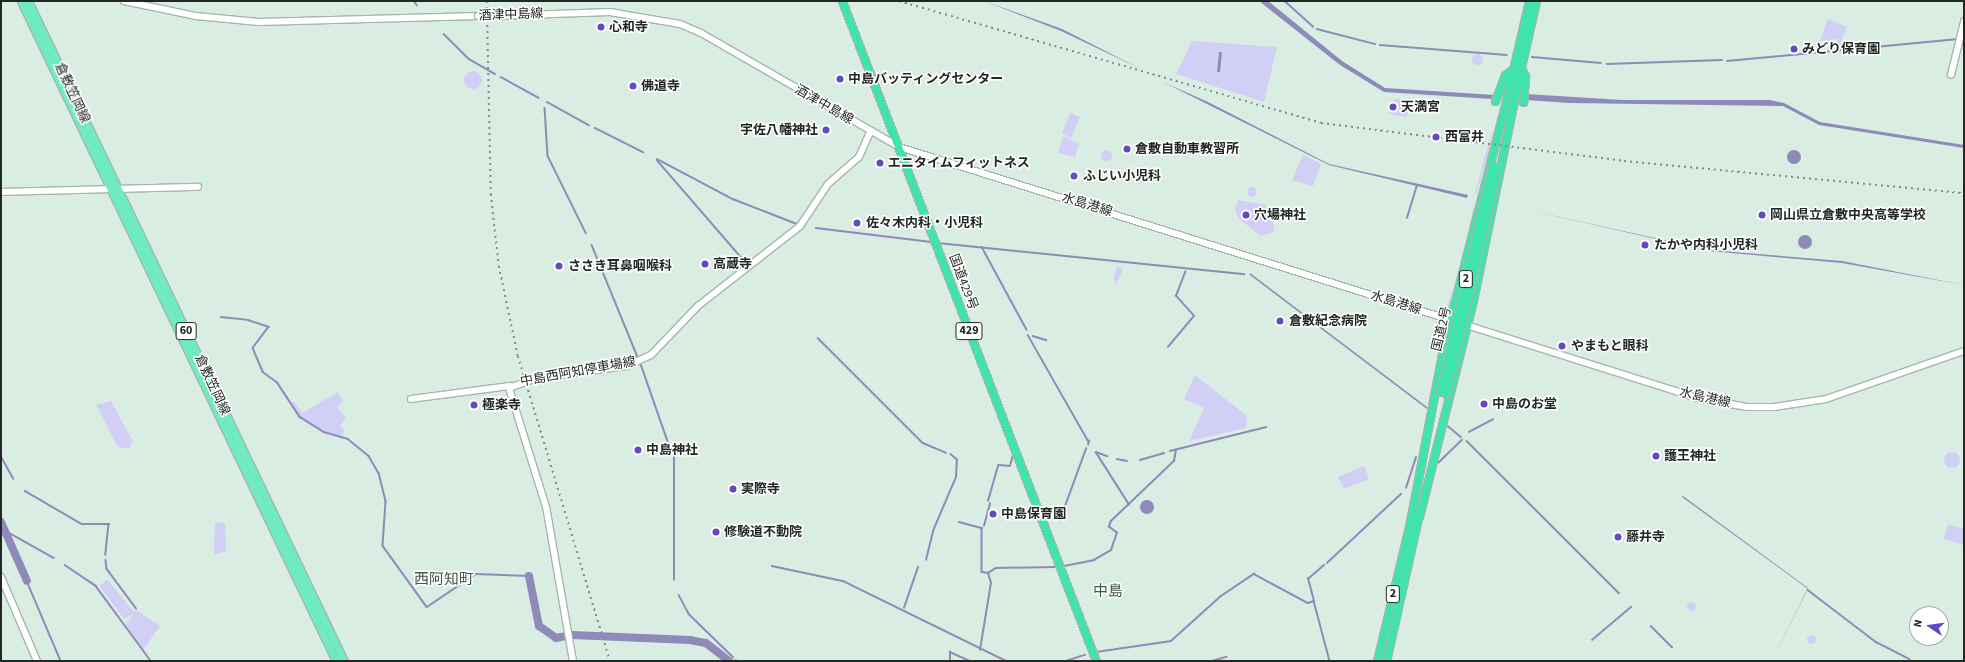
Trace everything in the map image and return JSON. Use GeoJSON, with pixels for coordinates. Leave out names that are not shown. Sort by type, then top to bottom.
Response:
{"type":"FeatureCollection","features":[{"type":"Feature","properties":{"kind":"highway","name":"国道429号"},"geometry":{"type":"LineString","coordinates":[[842,1],[1096,661]]}},
{"type":"Feature","properties":{"kind":"highway","name":"国道2号"},"geometry":{"type":"LineString","coordinates":[[1378,661],[1409,527],[1443,393],[1495,166],[1517,85],[1518,68],[1528,1]]}},
{"type":"Feature","properties":{"kind":"highway","name":"国道2号"},"geometry":{"type":"LineString","coordinates":[[1495,166],[1502,117],[1518,68],[1536,1]]}},
{"type":"Feature","properties":{"kind":"highway"},"geometry":{"type":"LineString","coordinates":[[1495,101],[1505,75],[1518,68],[1525,76],[1523,102]]}},
{"type":"Feature","properties":{"kind":"highway"},"geometry":{"type":"LineString","coordinates":[[1419,517],[1467,325],[1517,85]]}},
{"type":"Feature","properties":{"kind":"highway"},"geometry":{"type":"LineString","coordinates":[[1409,527],[1450,320],[1502,117]]}},
{"type":"Feature","properties":{"kind":"highway","name":"国道2号"},"geometry":{"type":"LineString","coordinates":[[1386,661],[1419,517],[1443,393]]}},
{"type":"Feature","properties":{"kind":"main road","name":"倉敷笠岡線"},"geometry":{"type":"LineString","coordinates":[[21,1],[336,661]]}},
{"type":"Feature","properties":{"kind":"main road","name":"倉敷笠岡線"},"geometry":{"type":"LineString","coordinates":[[28,1],[344,661]]}},
{"type":"Feature","properties":{"kind":"main road","name":"酒津中島線"},"geometry":{"type":"LineString","coordinates":[[124,1],[196,16],[260,22],[610,12],[680,24],[702,33],[870,132]]}},
{"type":"Feature","properties":{"kind":"main road"},"geometry":{"type":"LineString","coordinates":[[870,132],[899,147]]}},
{"type":"Feature","properties":{"kind":"main road","name":"中島西阿知停車場線"},"geometry":{"type":"LineString","coordinates":[[573,661],[546,507],[510,386],[536,378],[626,366],[651,355],[698,306],[800,226],[828,184],[858,157],[870,132]]}},
{"type":"Feature","properties":{"kind":"main road","name":"水島港線"},"geometry":{"type":"LineString","coordinates":[[899,147],[1698,398],[1754,407],[1826,399],[1964,351]]}},
{"type":"Feature","properties":{"kind":"main road"},"geometry":{"type":"LineString","coordinates":[[1,577],[38,661]]}},
{"type":"Feature","properties":{"kind":"street"},"geometry":{"type":"LineString","coordinates":[[1951,75],[1964,22]]}},
{"type":"Feature","properties":{"kind":"street"},"geometry":{"type":"LineString","coordinates":[[1,192],[198,187]]}},
{"type":"Feature","properties":{"kind":"street"},"geometry":{"type":"LineString","coordinates":[[411,399],[510,386]]}},
{"type":"Feature","properties":{"kind":"shaded area"},"geometry":{"type":"Polygon","coordinates":[[[984,1],[1062,29],[1141,69],[1061,31],[984,1]]]}},
{"type":"Feature","properties":{"kind":"shaded area"},"geometry":{"type":"Polygon","coordinates":[[[1259,1],[1268,1],[1342,61],[1385,88],[1495,95],[1492,99],[1384,92],[1340,65],[1259,1]]]}},
{"type":"Feature","properties":{"kind":"shaded area"},"geometry":{"type":"Polygon","coordinates":[[[1828,19],[1847,27],[1838,49],[1834,50],[1838,39],[1820,41],[1828,19]]]}},
{"type":"Feature","properties":{"kind":"shaded area"},"geometry":{"type":"Polygon","coordinates":[[[1192,41],[1277,47],[1264,102],[1176,74],[1192,41]]]}},
{"type":"Feature","properties":{"kind":"shaded area"},"geometry":{"type":"Polygon","coordinates":[[[1219,52],[1222,52],[1220,72],[1217,72],[1219,52]]]}},
{"type":"Feature","properties":{"kind":"shaded area"},"geometry":{"type":"Polygon","coordinates":[[[1477,53],[1481,55],[1483,59],[1481,63],[1477,65],[1473,63],[1471,59],[1473,55],[1477,53]]]}},
{"type":"Feature","properties":{"kind":"shaded area"},"geometry":{"type":"Polygon","coordinates":[[[469,71],[477,71],[482,76],[480,87],[477,89],[469,89],[464,84],[464,76],[469,71]]]}},
{"type":"Feature","properties":{"kind":"shaded area"},"geometry":{"type":"Polygon","coordinates":[[[1163,82],[1208,102],[1329,164],[1468,195],[1467,198],[1329,165],[1163,82]]]}},
{"type":"Feature","properties":{"kind":"shaded area"},"geometry":{"type":"Polygon","coordinates":[[[1526,94],[1622,100],[1770,100],[1784,103],[1820,122],[1964,145],[1964,148],[1819,125],[1783,106],[1569,103],[1526,100],[1526,94]]]}},
{"type":"Feature","properties":{"kind":"shaded area"},"geometry":{"type":"Polygon","coordinates":[[[1394,99],[1409,100],[1407,117],[1388,114],[1394,99]]]}},
{"type":"Feature","properties":{"kind":"shaded area"},"geometry":{"type":"Polygon","coordinates":[[[1070,113],[1080,117],[1071,138],[1062,133],[1070,113]]]}},
{"type":"Feature","properties":{"kind":"shaded area"},"geometry":{"type":"Polygon","coordinates":[[[1493,126],[1490,147],[1476,195],[1475,193],[1493,126]]]}},
{"type":"Feature","properties":{"kind":"shaded area"},"geometry":{"type":"Polygon","coordinates":[[[1063,136],[1079,144],[1075,157],[1058,153],[1063,136]]]}},
{"type":"Feature","properties":{"kind":"shaded area"},"geometry":{"type":"Polygon","coordinates":[[[1104,150],[1108,150],[1110,151],[1110,159],[1104,160],[1101,157],[1101,153],[1104,150]]]}},
{"type":"Feature","properties":{"kind":"shaded area"},"geometry":{"type":"Polygon","coordinates":[[[1794,150],[1799,152],[1801,157],[1799,162],[1794,164],[1789,162],[1787,157],[1789,152],[1794,150]]]}},
{"type":"Feature","properties":{"kind":"shaded area"},"geometry":{"type":"Polygon","coordinates":[[[1303,155],[1321,164],[1313,186],[1292,180],[1303,155]]]}},
{"type":"Feature","properties":{"kind":"shaded area"},"geometry":{"type":"Polygon","coordinates":[[[1250,187],[1254,187],[1256,188],[1256,196],[1250,197],[1247,194],[1247,190],[1250,187]]]}},
{"type":"Feature","properties":{"kind":"shaded area"},"geometry":{"type":"Polygon","coordinates":[[[1238,200],[1266,205],[1265,212],[1273,214],[1274,232],[1261,236],[1238,218],[1235,211],[1238,200]]]}},
{"type":"Feature","properties":{"kind":"shaded area"},"geometry":{"type":"Polygon","coordinates":[[[1475,200],[1470,233],[1451,305],[1446,309],[1460,270],[1475,200]]]}},
{"type":"Feature","properties":{"kind":"shaded area"},"geometry":{"type":"Polygon","coordinates":[[[1506,205],[1709,250],[1842,261],[1964,285],[1842,263],[1709,251],[1506,205]]]}},
{"type":"Feature","properties":{"kind":"shaded area"},"geometry":{"type":"Polygon","coordinates":[[[1802,235],[1808,235],[1812,239],[1812,245],[1808,249],[1802,249],[1798,245],[1798,239],[1802,235]]]}},
{"type":"Feature","properties":{"kind":"shaded area"},"geometry":{"type":"Polygon","coordinates":[[[1117,266],[1123,270],[1115,285],[1114,277],[1117,266]]]}},
{"type":"Feature","properties":{"kind":"shaded area"},"geometry":{"type":"Polygon","coordinates":[[[1250,273],[1427,407],[1427,409],[1250,275],[1250,273]]]}},
{"type":"Feature","properties":{"kind":"shaded area"},"geometry":{"type":"Polygon","coordinates":[[[1195,375],[1247,416],[1246,428],[1189,441],[1204,408],[1184,399],[1195,375]]]}},
{"type":"Feature","properties":{"kind":"shaded area"},"geometry":{"type":"Polygon","coordinates":[[[338,392],[343,402],[337,407],[346,418],[340,426],[345,431],[341,436],[320,430],[300,417],[291,404],[294,401],[302,413],[338,392]]]}},
{"type":"Feature","properties":{"kind":"shaded area"},"geometry":{"type":"Polygon","coordinates":[[[111,401],[132,440],[130,449],[118,447],[96,405],[111,401]]]}},
{"type":"Feature","properties":{"kind":"shaded area"},"geometry":{"type":"Polygon","coordinates":[[[1952,452],[1959,457],[1960,460],[1955,467],[1952,468],[1945,463],[1944,460],[1949,453],[1952,452]]]}},
{"type":"Feature","properties":{"kind":"shaded area"},"geometry":{"type":"Polygon","coordinates":[[[1364,466],[1369,479],[1344,489],[1338,477],[1364,466]]]}},
{"type":"Feature","properties":{"kind":"shaded area"},"geometry":{"type":"Polygon","coordinates":[[[1683,496],[1808,589],[1682,497],[1683,496]]]}},
{"type":"Feature","properties":{"kind":"shaded area"},"geometry":{"type":"Polygon","coordinates":[[[1147,500],[1152,502],[1154,507],[1152,512],[1147,514],[1142,512],[1140,507],[1142,502],[1147,500]]]}},
{"type":"Feature","properties":{"kind":"shaded area"},"geometry":{"type":"Polygon","coordinates":[[[215,522],[225,523],[226,551],[214,554],[215,522]]]}},
{"type":"Feature","properties":{"kind":"shaded area"},"geometry":{"type":"Polygon","coordinates":[[[1948,524],[1964,529],[1964,545],[1944,539],[1948,524]]]}},
{"type":"Feature","properties":{"kind":"shaded area"},"geometry":{"type":"Polygon","coordinates":[[[107,579],[134,612],[136,610],[160,626],[143,650],[126,624],[133,614],[124,619],[100,586],[107,579]]]}},
{"type":"Feature","properties":{"kind":"shaded area"},"geometry":{"type":"Polygon","coordinates":[[[1691,601],[1696,606],[1691,611],[1686,606],[1691,601]]]}},
{"type":"Feature","properties":{"kind":"shaded area"},"geometry":{"type":"Polygon","coordinates":[[[1811,634],[1816,639],[1811,644],[1806,639],[1811,634]]]}},
{"type":"Feature","properties":{"kind":"waterway"},"geometry":{"type":"LineString","coordinates":[[414,1],[417,5]]}},
{"type":"Feature","properties":{"kind":"waterway"},"geometry":{"type":"LineString","coordinates":[[1285,1],[1313,26]]}},
{"type":"Feature","properties":{"kind":"waterway"},"geometry":{"type":"LineString","coordinates":[[1317,29],[1375,44]]}},
{"type":"Feature","properties":{"kind":"waterway"},"geometry":{"type":"LineString","coordinates":[[444,34],[469,59],[495,74]]}},
{"type":"Feature","properties":{"kind":"waterway"},"geometry":{"type":"LineString","coordinates":[[1727,61],[1958,39]]}},
{"type":"Feature","properties":{"kind":"waterway"},"geometry":{"type":"LineString","coordinates":[[1380,45],[1507,55]]}},
{"type":"Feature","properties":{"kind":"waterway"},"geometry":{"type":"LineString","coordinates":[[1532,57],[1601,63]]}},
{"type":"Feature","properties":{"kind":"waterway"},"geometry":{"type":"LineString","coordinates":[[1607,64],[1722,60]]}},
{"type":"Feature","properties":{"kind":"waterway"},"geometry":{"type":"LineString","coordinates":[[501,77],[539,98]]}},
{"type":"Feature","properties":{"kind":"waterway"},"geometry":{"type":"LineString","coordinates":[[547,102],[589,125]]}},
{"type":"Feature","properties":{"kind":"waterway"},"geometry":{"type":"LineString","coordinates":[[545,108],[548,156],[586,233]]}},
{"type":"Feature","properties":{"kind":"waterway"},"geometry":{"type":"LineString","coordinates":[[595,128],[643,152]]}},
{"type":"Feature","properties":{"kind":"waterway"},"geometry":{"type":"LineString","coordinates":[[657,159],[733,199],[797,224]]}},
{"type":"Feature","properties":{"kind":"waterway"},"geometry":{"type":"LineString","coordinates":[[657,160],[747,264]]}},
{"type":"Feature","properties":{"kind":"waterway"},"geometry":{"type":"LineString","coordinates":[[1407,218],[1417,186]]}},
{"type":"Feature","properties":{"kind":"waterway"},"geometry":{"type":"LineString","coordinates":[[816,228],[931,242]]}},
{"type":"Feature","properties":{"kind":"waterway"},"geometry":{"type":"LineString","coordinates":[[938,243],[1244,274]]}},
{"type":"Feature","properties":{"kind":"waterway"},"geometry":{"type":"LineString","coordinates":[[592,245],[638,357]]}},
{"type":"Feature","properties":{"kind":"waterway"},"geometry":{"type":"LineString","coordinates":[[982,247],[1027,330]]}},
{"type":"Feature","properties":{"kind":"waterway"},"geometry":{"type":"LineString","coordinates":[[1168,347],[1194,316],[1176,296],[1185,272]]}},
{"type":"Feature","properties":{"kind":"waterway"},"geometry":{"type":"LineString","coordinates":[[221,317],[248,320],[269,327],[253,348],[263,372],[277,382],[300,417],[324,432],[348,439],[369,456],[379,473],[386,501],[383,546],[427,607],[476,574],[529,576]]}},
{"type":"Feature","properties":{"kind":"waterway"},"geometry":{"type":"LineString","coordinates":[[1028,335],[1089,442]]}},
{"type":"Feature","properties":{"kind":"waterway"},"geometry":{"type":"LineString","coordinates":[[1033,336],[1046,340]]}},
{"type":"Feature","properties":{"kind":"waterway"},"geometry":{"type":"LineString","coordinates":[[818,338],[923,443],[946,453]]}},
{"type":"Feature","properties":{"kind":"waterway"},"geometry":{"type":"LineString","coordinates":[[641,364],[672,453]]}},
{"type":"Feature","properties":{"kind":"waterway"},"geometry":{"type":"LineString","coordinates":[[1469,432],[1493,419]]}},
{"type":"Feature","properties":{"kind":"waterway"},"geometry":{"type":"LineString","coordinates":[[1448,426],[1461,437]]}},
{"type":"Feature","properties":{"kind":"waterway"},"geometry":{"type":"LineString","coordinates":[[1170,451],[1266,427]]}},
{"type":"Feature","properties":{"kind":"waterway"},"geometry":{"type":"LineString","coordinates":[[1438,463],[1462,440]]}},
{"type":"Feature","properties":{"kind":"waterway"},"geometry":{"type":"LineString","coordinates":[[1088,445],[1089,441]]}},
{"type":"Feature","properties":{"kind":"waterway"},"geometry":{"type":"LineString","coordinates":[[1467,441],[1619,593]]}},
{"type":"Feature","properties":{"kind":"waterway"},"geometry":{"type":"LineString","coordinates":[[1060,520],[1086,449]]}},
{"type":"Feature","properties":{"kind":"waterway"},"geometry":{"type":"LineString","coordinates":[[1064,566],[1094,560],[1111,550],[1117,533],[1109,527],[1111,521],[1174,461],[1176,450]]}},
{"type":"Feature","properties":{"kind":"waterway"},"geometry":{"type":"LineString","coordinates":[[1096,452],[1129,504]]}},
{"type":"Feature","properties":{"kind":"waterway"},"geometry":{"type":"LineString","coordinates":[[1096,452],[1107,456]]}},
{"type":"Feature","properties":{"kind":"waterway"},"geometry":{"type":"LineString","coordinates":[[1140,460],[1164,453]]}},
{"type":"Feature","properties":{"kind":"waterway"},"geometry":{"type":"LineString","coordinates":[[926,560],[933,531],[956,477],[957,460],[951,455]]}},
{"type":"Feature","properties":{"kind":"waterway"},"geometry":{"type":"LineString","coordinates":[[999,465],[1010,466],[1013,455]]}},
{"type":"Feature","properties":{"kind":"waterway"},"geometry":{"type":"LineString","coordinates":[[1,456],[14,479]]}},
{"type":"Feature","properties":{"kind":"waterway"},"geometry":{"type":"LineString","coordinates":[[674,457],[674,580]]}},
{"type":"Feature","properties":{"kind":"waterway"},"geometry":{"type":"LineString","coordinates":[[1406,488],[1416,458]]}},
{"type":"Feature","properties":{"kind":"waterway"},"geometry":{"type":"LineString","coordinates":[[1117,459],[1127,461]]}},
{"type":"Feature","properties":{"kind":"waterway"},"geometry":{"type":"LineString","coordinates":[[988,501],[998,465]]}},
{"type":"Feature","properties":{"kind":"waterway"},"geometry":{"type":"LineString","coordinates":[[25,491],[82,524],[109,524],[106,555]]}},
{"type":"Feature","properties":{"kind":"waterway"},"geometry":{"type":"LineString","coordinates":[[1327,563],[1401,494]]}},
{"type":"Feature","properties":{"kind":"waterway"},"geometry":{"type":"LineString","coordinates":[[984,526],[990,504]]}},
{"type":"Feature","properties":{"kind":"waterway"},"geometry":{"type":"LineString","coordinates":[[1,522],[27,581]]}},
{"type":"Feature","properties":{"kind":"waterway"},"geometry":{"type":"LineString","coordinates":[[959,522],[982,528],[982,572]]}},
{"type":"Feature","properties":{"kind":"waterway"},"geometry":{"type":"LineString","coordinates":[[4,530],[54,558]]}},
{"type":"Feature","properties":{"kind":"waterway"},"geometry":{"type":"LineString","coordinates":[[106,560],[107,569],[136,608]]}},
{"type":"Feature","properties":{"kind":"waterway"},"geometry":{"type":"LineString","coordinates":[[65,565],[96,586],[151,661]]}},
{"type":"Feature","properties":{"kind":"waterway"},"geometry":{"type":"LineString","coordinates":[[1314,601],[1308,579],[1324,565]]}},
{"type":"Feature","properties":{"kind":"waterway"},"geometry":{"type":"LineString","coordinates":[[772,566],[843,581],[1006,661]]}},
{"type":"Feature","properties":{"kind":"waterway"},"geometry":{"type":"LineString","coordinates":[[904,608],[918,567]]}},
{"type":"Feature","properties":{"kind":"waterway"},"geometry":{"type":"LineString","coordinates":[[980,650],[991,583],[988,573],[996,568],[1055,567]]}},
{"type":"Feature","properties":{"kind":"waterway"},"geometry":{"type":"LineString","coordinates":[[983,572],[988,573]]}},
{"type":"Feature","properties":{"kind":"waterway"},"geometry":{"type":"LineString","coordinates":[[1096,652],[1171,641],[1221,596],[1254,574],[1308,603],[1314,601],[1330,661]]}},
{"type":"Feature","properties":{"kind":"waterway"},"geometry":{"type":"LineString","coordinates":[[529,576],[539,626],[556,638],[566,636]]}},
{"type":"Feature","properties":{"kind":"waterway"},"geometry":{"type":"LineString","coordinates":[[27,581],[61,661]]}},
{"type":"Feature","properties":{"kind":"waterway"},"geometry":{"type":"LineString","coordinates":[[1808,590],[1876,642],[1910,659]]}},
{"type":"Feature","properties":{"kind":"waterway"},"geometry":{"type":"LineString","coordinates":[[679,595],[689,614],[733,657]]}},
{"type":"Feature","properties":{"kind":"waterway"},"geometry":{"type":"LineString","coordinates":[[1592,640],[1631,607]]}},
{"type":"Feature","properties":{"kind":"waterway"},"geometry":{"type":"LineString","coordinates":[[1651,626],[1672,647]]}},
{"type":"Feature","properties":{"kind":"waterway"},"geometry":{"type":"LineString","coordinates":[[572,635],[690,640],[706,643],[729,661]]}},
{"type":"Feature","properties":{"kind":"waterway"},"geometry":{"type":"LineString","coordinates":[[950,661],[950,652],[970,661]]}},
{"type":"Feature","properties":{"kind":"waterway"},"geometry":{"type":"LineString","coordinates":[[1066,661],[1085,655]]}},
{"type":"Feature","properties":{"kind":"waterway"},"geometry":{"type":"LineString","coordinates":[[1212,661],[1226,657]]}},
{"type":"Feature","properties":{"kind":"railway"},"geometry":{"type":"LineString","coordinates":[[487,1],[491,194],[499,266],[518,356],[610,661]]}},
{"type":"Feature","properties":{"kind":"railway"},"geometry":{"type":"LineString","coordinates":[[899,1],[1321,123],[1624,161],[1964,193]]}},
{"type":"Feature","properties":{"kind":"place","name":"心和寺"},"geometry":{"type":"Point","coordinates":[601,27]}},
{"type":"Feature","properties":{"kind":"place","name":"みどり保育園"},"geometry":{"type":"Point","coordinates":[1794,49]}},
{"type":"Feature","properties":{"kind":"place","name":"中島バッティングセンター"},"geometry":{"type":"Point","coordinates":[840,79]}},
{"type":"Feature","properties":{"kind":"place","name":"佛道寺"},"geometry":{"type":"Point","coordinates":[633,86]}},
{"type":"Feature","properties":{"kind":"place","name":"天満宮"},"geometry":{"type":"Point","coordinates":[1393,107]}},
{"type":"Feature","properties":{"kind":"place","name":"宇佐八幡神社"},"geometry":{"type":"Point","coordinates":[826,130]}},
{"type":"Feature","properties":{"kind":"place","name":"西富井"},"geometry":{"type":"Point","coordinates":[1436,137]}},
{"type":"Feature","properties":{"kind":"place","name":"倉敷自動車教習所"},"geometry":{"type":"Point","coordinates":[1127,149]}},
{"type":"Feature","properties":{"kind":"place","name":"エニタイムフィットネス"},"geometry":{"type":"Point","coordinates":[880,163]}},
{"type":"Feature","properties":{"kind":"place","name":"ふじい小児科"},"geometry":{"type":"Point","coordinates":[1074,176]}},
{"type":"Feature","properties":{"kind":"place","name":"穴場神社"},"geometry":{"type":"Point","coordinates":[1246,215]}},
{"type":"Feature","properties":{"kind":"place","name":"岡山県立倉敷中央高等学校"},"geometry":{"type":"Point","coordinates":[1762,215]}},
{"type":"Feature","properties":{"kind":"place","name":"佐々木内科・小児科"},"geometry":{"type":"Point","coordinates":[857,223]}},
{"type":"Feature","properties":{"kind":"place","name":"たかや内科小児科"},"geometry":{"type":"Point","coordinates":[1645,245]}},
{"type":"Feature","properties":{"kind":"place","name":"高蔵寺"},"geometry":{"type":"Point","coordinates":[705,264]}},
{"type":"Feature","properties":{"kind":"place","name":"ささき耳鼻咽喉科"},"geometry":{"type":"Point","coordinates":[559,266]}},
{"type":"Feature","properties":{"kind":"place","name":"倉敷紀念病院"},"geometry":{"type":"Point","coordinates":[1280,321]}},
{"type":"Feature","properties":{"kind":"place","name":"やまもと眼科"},"geometry":{"type":"Point","coordinates":[1562,346]}},
{"type":"Feature","properties":{"kind":"place","name":"中島のお堂"},"geometry":{"type":"Point","coordinates":[1484,404]}},
{"type":"Feature","properties":{"kind":"place","name":"極楽寺"},"geometry":{"type":"Point","coordinates":[474,405]}},
{"type":"Feature","properties":{"kind":"place","name":"中島神社"},"geometry":{"type":"Point","coordinates":[638,450]}},
{"type":"Feature","properties":{"kind":"place","name":"護王神社"},"geometry":{"type":"Point","coordinates":[1656,456]}},
{"type":"Feature","properties":{"kind":"place","name":"実際寺"},"geometry":{"type":"Point","coordinates":[733,489]}},
{"type":"Feature","properties":{"kind":"place","name":"中島保育園"},"geometry":{"type":"Point","coordinates":[993,514]}},
{"type":"Feature","properties":{"kind":"place","name":"修験道不動院"},"geometry":{"type":"Point","coordinates":[716,532]}},
{"type":"Feature","properties":{"kind":"place","name":"藤井寺"},"geometry":{"type":"Point","coordinates":[1618,537]}},
{"type":"Feature","properties":{"kind":"district","name":"西阿知町"},"geometry":{"type":"Point","coordinates":[444,580]}},
{"type":"Feature","properties":{"kind":"district","name":"中島"},"geometry":{"type":"Point","coordinates":[1108,592]}}]}
